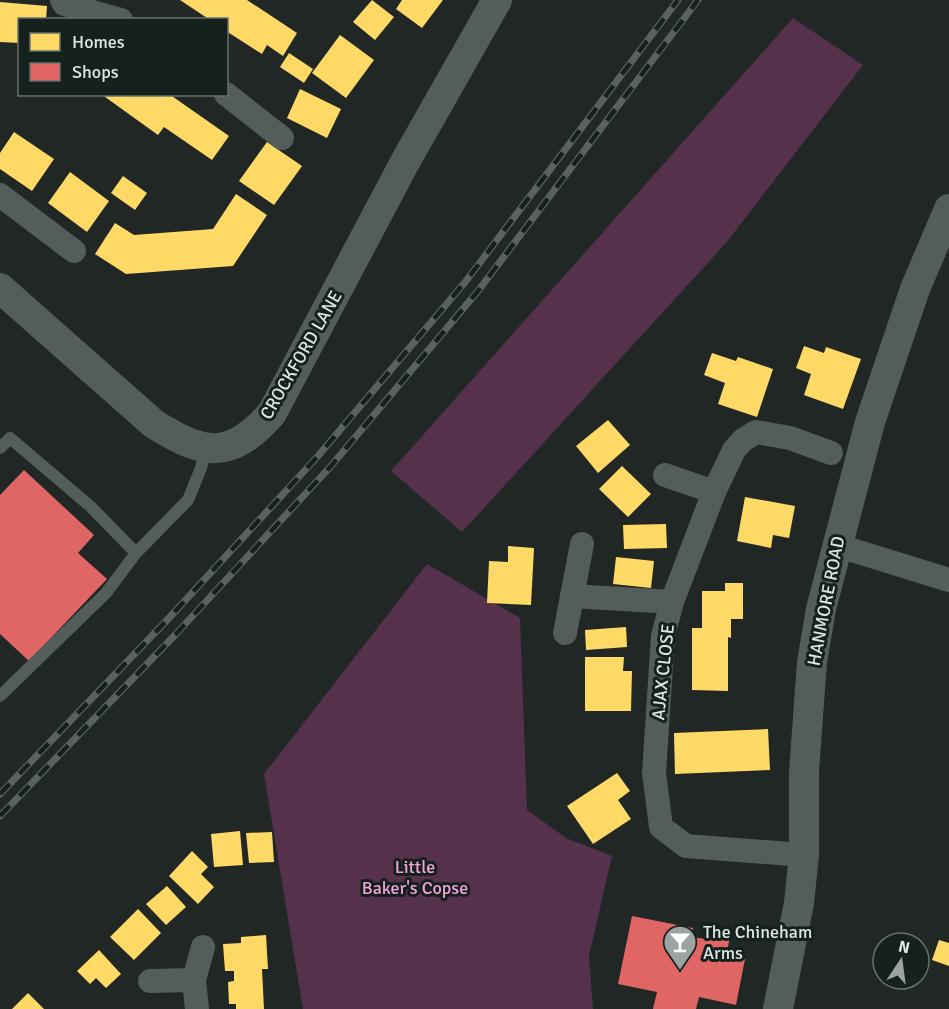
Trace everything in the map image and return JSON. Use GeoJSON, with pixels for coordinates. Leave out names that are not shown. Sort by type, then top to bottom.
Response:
{"type":"FeatureCollection","features":[{"type":"Feature","properties":{"kind":"street"},"geometry":{"type":"LineString","coordinates":[[62,0],[64,4],[114,18]]}},
{"type":"Feature","properties":{"kind":"street","name":"CROCKFORD LANE"},"geometry":{"type":"LineString","coordinates":[[0,288],[154,424],[179,440],[206,448],[229,445],[249,437],[272,413],[405,162],[497,0]]}},
{"type":"Feature","properties":{"kind":"street"},"geometry":{"type":"LineString","coordinates":[[228,96],[282,138]]}},
{"type":"Feature","properties":{"kind":"street"},"geometry":{"type":"LineString","coordinates":[[0,195],[74,250]]}},
{"type":"Feature","properties":{"kind":"street","name":"HANMORE ROAD"},"geometry":{"type":"LineString","coordinates":[[778,1009],[798,903],[804,855],[804,772],[812,662],[836,545],[873,411],[915,289],[949,209]]}},
{"type":"Feature","properties":{"kind":"street","name":"AJAX CLOSE"},"geometry":{"type":"LineString","coordinates":[[804,855],[686,846],[661,827],[654,773],[663,636],[672,602],[714,492],[734,450],[743,440],[756,432],[790,438],[831,453]]}},
{"type":"Feature","properties":{"kind":"street"},"geometry":{"type":"LineString","coordinates":[[665,475],[714,492]]}},
{"type":"Feature","properties":{"kind":"street"},"geometry":{"type":"LineString","coordinates":[[565,633],[582,544]]}},
{"type":"Feature","properties":{"kind":"street"},"geometry":{"type":"LineString","coordinates":[[836,545],[949,579]]}},
{"type":"Feature","properties":{"kind":"street"},"geometry":{"type":"LineString","coordinates":[[573,596],[672,602]]}},
{"type":"Feature","properties":{"kind":"street"},"geometry":{"type":"LineString","coordinates":[[197,1009],[194,980],[203,947]]}},
{"type":"Feature","properties":{"kind":"street"},"geometry":{"type":"LineString","coordinates":[[150,981],[194,980]]}},
{"type":"Feature","properties":{"kind":"lane"},"geometry":{"type":"LineString","coordinates":[[0,447],[10,438],[90,506],[136,553]]}},
{"type":"Feature","properties":{"kind":"lane"},"geometry":{"type":"LineString","coordinates":[[0,696],[106,593],[136,553],[188,500],[201,468],[206,448]]}},
{"type":"Feature","properties":{"kind":"green space"},"geometry":{"type":"Polygon","coordinates":[[[793,18],[863,65],[726,243],[462,532],[391,471],[793,18]]]}},
{"type":"Feature","properties":{"kind":"green space","name":"Little Baker's Copse"},"geometry":{"type":"Polygon","coordinates":[[[427,564],[520,618],[527,810],[566,838],[612,856],[589,956],[593,1009],[303,1009],[264,774],[427,564]]]}},
{"type":"Feature","properties":{"kind":"building: Homes"},"geometry":{"type":"Polygon","coordinates":[[[180,0],[247,0],[297,33],[283,56],[267,45],[262,54],[228,32],[228,18],[207,18],[180,0]]]}},
{"type":"Feature","properties":{"kind":"building: Homes"},"geometry":{"type":"Polygon","coordinates":[[[372,0],[394,17],[375,40],[353,22],[372,0]]]}},
{"type":"Feature","properties":{"kind":"building: Homes"},"geometry":{"type":"Polygon","coordinates":[[[402,0],[443,0],[422,28],[396,9],[402,0]]]}},
{"type":"Feature","properties":{"kind":"building: Homes"},"geometry":{"type":"Polygon","coordinates":[[[0,2],[47,6],[46,18],[18,18],[18,43],[0,42],[0,2]]]}},
{"type":"Feature","properties":{"kind":"building: Homes"},"geometry":{"type":"Polygon","coordinates":[[[340,35],[374,60],[346,98],[312,73],[340,35]]]}},
{"type":"Feature","properties":{"kind":"building: Homes"},"geometry":{"type":"Polygon","coordinates":[[[289,53],[313,69],[304,83],[280,67],[289,53]]]}},
{"type":"Feature","properties":{"kind":"building: Homes"},"geometry":{"type":"Polygon","coordinates":[[[300,89],[341,109],[327,138],[287,118],[300,89]]]}},
{"type":"Feature","properties":{"kind":"building: Homes"},"geometry":{"type":"Polygon","coordinates":[[[104,96],[172,96],[229,136],[212,160],[164,127],[158,135],[104,96]]]}},
{"type":"Feature","properties":{"kind":"building: Homes"},"geometry":{"type":"Polygon","coordinates":[[[14,132],[54,159],[32,191],[0,169],[0,153],[14,132]]]}},
{"type":"Feature","properties":{"kind":"building: Homes"},"geometry":{"type":"Polygon","coordinates":[[[267,142],[302,166],[274,205],[239,181],[267,142]]]}},
{"type":"Feature","properties":{"kind":"building: Homes"},"geometry":{"type":"Polygon","coordinates":[[[70,172],[109,201],[87,232],[48,203],[70,172]]]}},
{"type":"Feature","properties":{"kind":"building: Homes"},"geometry":{"type":"Polygon","coordinates":[[[123,176],[147,193],[135,210],[111,193],[123,176]]]}},
{"type":"Feature","properties":{"kind":"building: Homes"},"geometry":{"type":"Polygon","coordinates":[[[236,194],[267,215],[233,266],[126,274],[95,254],[115,223],[134,235],[213,229],[236,194]]]}},
{"type":"Feature","properties":{"kind":"building: Homes"},"geometry":{"type":"Polygon","coordinates":[[[804,346],[824,353],[826,347],[861,359],[843,409],[804,395],[811,374],[796,368],[804,346]]]}},
{"type":"Feature","properties":{"kind":"building: Homes"},"geometry":{"type":"Polygon","coordinates":[[[712,353],[736,361],[738,357],[773,369],[757,417],[718,404],[725,383],[704,375],[712,353]]]}},
{"type":"Feature","properties":{"kind":"building: Homes"},"geometry":{"type":"Polygon","coordinates":[[[608,420],[630,445],[598,473],[576,446],[608,420]]]}},
{"type":"Feature","properties":{"kind":"building: Homes"},"geometry":{"type":"Polygon","coordinates":[[[622,466],[651,494],[628,517],[599,489],[622,466]]]}},
{"type":"Feature","properties":{"kind":"building: Homes"},"geometry":{"type":"Polygon","coordinates":[[[745,497],[795,506],[789,538],[773,535],[771,548],[737,541],[745,497]]]}},
{"type":"Feature","properties":{"kind":"building: Homes"},"geometry":{"type":"Polygon","coordinates":[[[666,524],[667,548],[624,549],[623,525],[666,524]]]}},
{"type":"Feature","properties":{"kind":"building: Homes"},"geometry":{"type":"Polygon","coordinates":[[[508,546],[534,548],[531,605],[487,603],[489,561],[508,562],[508,546]]]}},
{"type":"Feature","properties":{"kind":"building: Homes"},"geometry":{"type":"Polygon","coordinates":[[[616,557],[654,561],[651,588],[613,584],[616,557]]]}},
{"type":"Feature","properties":{"kind":"building: Homes"},"geometry":{"type":"Polygon","coordinates":[[[725,583],[743,583],[743,619],[731,619],[731,638],[728,637],[728,691],[692,690],[692,628],[702,628],[702,591],[725,591],[725,583]]]}},
{"type":"Feature","properties":{"kind":"building: Homes"},"geometry":{"type":"Polygon","coordinates":[[[626,627],[627,647],[586,650],[585,630],[626,627]]]}},
{"type":"Feature","properties":{"kind":"building: Homes"},"geometry":{"type":"Polygon","coordinates":[[[585,657],[624,657],[623,671],[632,671],[631,711],[585,711],[585,657]]]}},
{"type":"Feature","properties":{"kind":"building: Homes"},"geometry":{"type":"Polygon","coordinates":[[[768,729],[770,770],[675,774],[674,733],[768,729]]]}},
{"type":"Feature","properties":{"kind":"building: Homes"},"geometry":{"type":"Polygon","coordinates":[[[617,773],[630,791],[618,800],[631,819],[593,844],[567,806],[617,773]]]}},
{"type":"Feature","properties":{"kind":"building: Homes"},"geometry":{"type":"Polygon","coordinates":[[[240,831],[243,865],[214,867],[211,834],[240,831]]]}},
{"type":"Feature","properties":{"kind":"building: Homes"},"geometry":{"type":"Polygon","coordinates":[[[272,832],[274,862],[249,863],[246,833],[272,832]]]}},
{"type":"Feature","properties":{"kind":"building: Homes"},"geometry":{"type":"Polygon","coordinates":[[[192,851],[208,867],[201,874],[214,887],[198,904],[169,876],[192,851]]]}},
{"type":"Feature","properties":{"kind":"building: Homes"},"geometry":{"type":"Polygon","coordinates":[[[167,886],[186,907],[166,925],[146,904],[167,886]]]}},
{"type":"Feature","properties":{"kind":"building: Homes"},"geometry":{"type":"Polygon","coordinates":[[[138,909],[161,933],[134,960],[110,937],[138,909]]]}},
{"type":"Feature","properties":{"kind":"building: Homes"},"geometry":{"type":"Polygon","coordinates":[[[266,935],[268,969],[262,969],[264,1009],[236,1009],[236,1004],[229,1004],[228,982],[234,981],[234,971],[225,971],[223,944],[241,943],[241,937],[266,935]]]}},
{"type":"Feature","properties":{"kind":"building: Homes"},"geometry":{"type":"Polygon","coordinates":[[[939,940],[949,943],[949,966],[932,960],[939,940]]]}},
{"type":"Feature","properties":{"kind":"building: Homes"},"geometry":{"type":"Polygon","coordinates":[[[99,950],[121,974],[106,988],[96,978],[90,984],[77,971],[99,950]]]}},
{"type":"Feature","properties":{"kind":"building: Homes"},"geometry":{"type":"Polygon","coordinates":[[[28,993],[44,1009],[12,1009],[28,993]]]}},
{"type":"Feature","properties":{"kind":"building: Shops"},"geometry":{"type":"Polygon","coordinates":[[[24,470],[94,535],[78,553],[107,579],[29,661],[0,634],[0,495],[24,470]]]}},
{"type":"Feature","properties":{"kind":"building: Shops"},"geometry":{"type":"Polygon","coordinates":[[[632,916],[693,928],[691,937],[706,939],[708,929],[731,933],[726,955],[745,959],[736,1005],[699,997],[696,1009],[653,1009],[657,992],[618,984],[632,916]]]}},
{"type":"Feature","properties":{"kind":"railway"},"geometry":{"type":"LineString","coordinates":[[0,794],[169,618],[318,456],[466,281],[678,0]]}},
{"type":"Feature","properties":{"kind":"railway"},"geometry":{"type":"LineString","coordinates":[[0,816],[176,634],[331,466],[478,291],[698,0]]}},
{"type":"Feature","properties":{"kind":"place","name":"The Chineham Arms"},"geometry":{"type":"Point","coordinates":[680,971]}}]}
